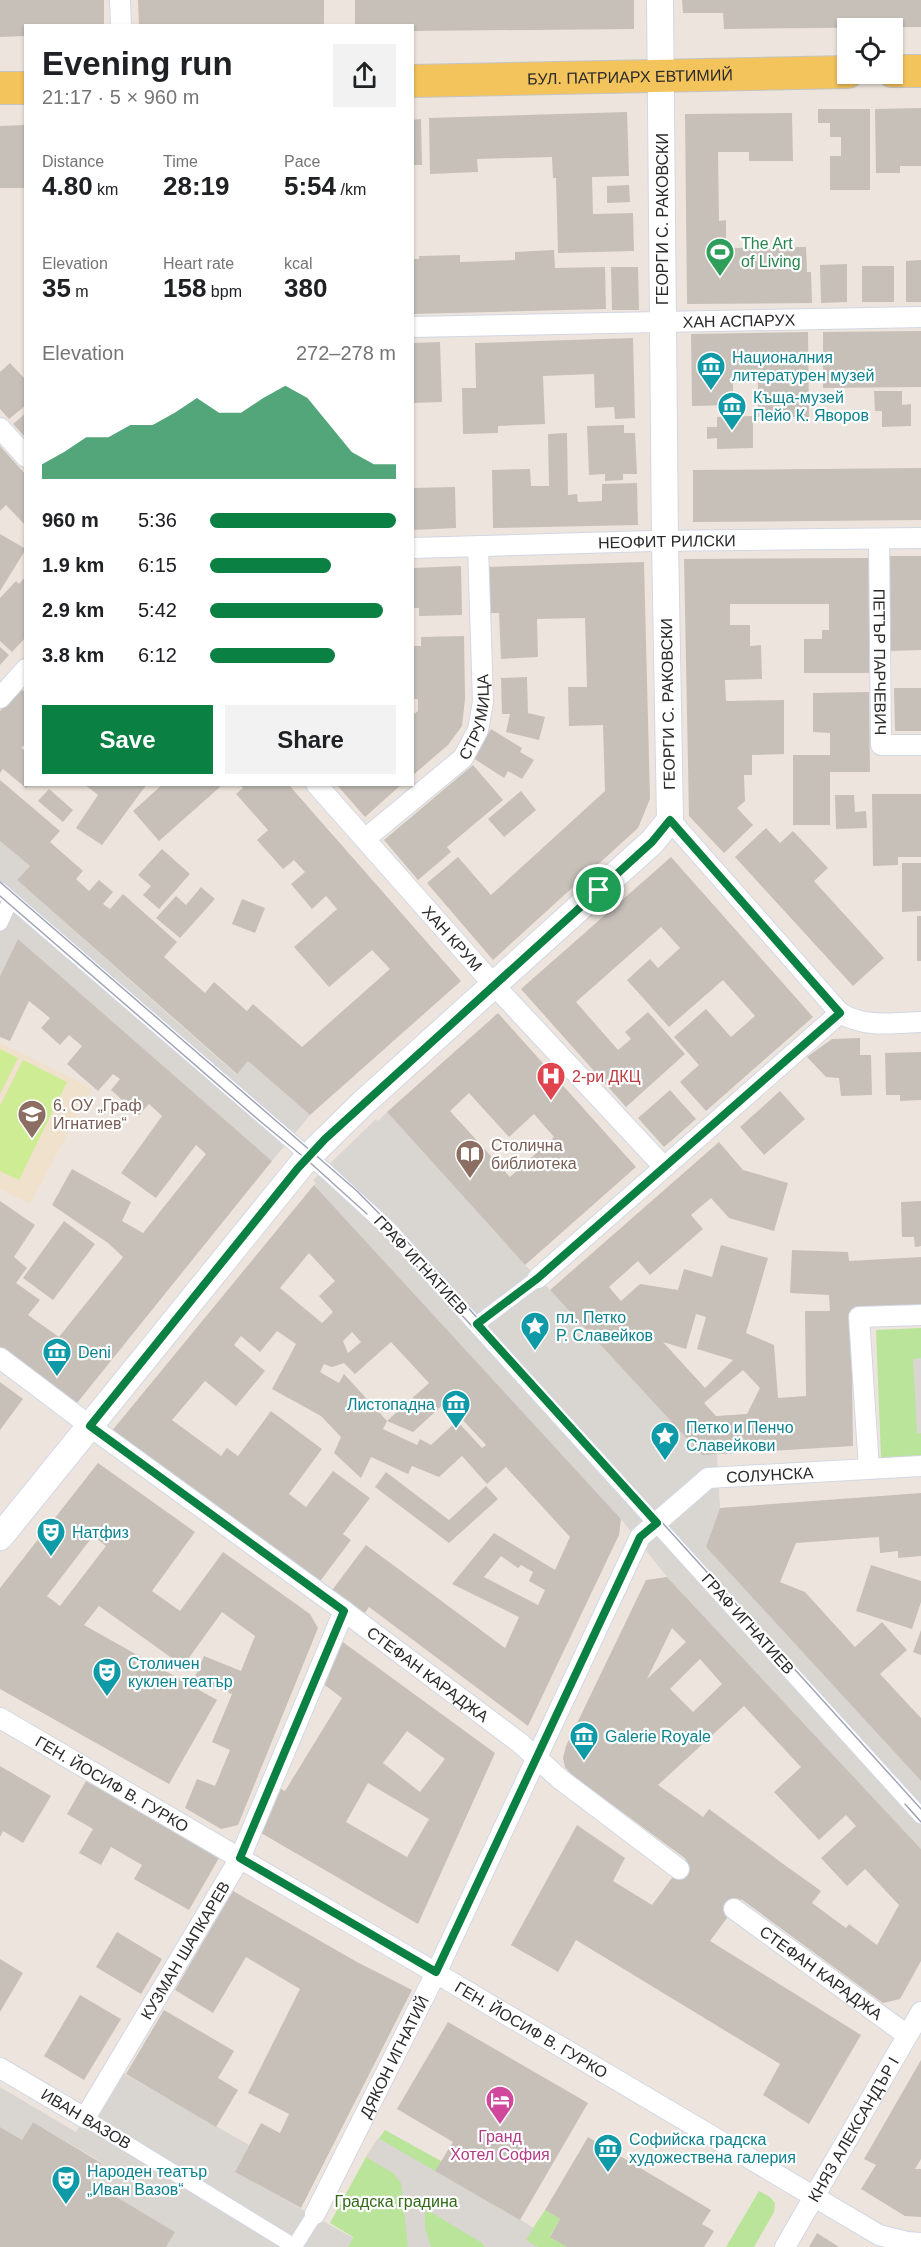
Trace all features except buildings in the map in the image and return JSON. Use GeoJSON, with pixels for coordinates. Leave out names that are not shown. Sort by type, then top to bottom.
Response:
{"type":"FeatureCollection","features":[{"type":"Feature","properties":{"kind":"main road"},"geometry":{"type":"LineString","coordinates":[[903,71],[921,71]]}},
{"type":"Feature","properties":{"kind":"main road","name":"БУЛ. ПАТРИАРХ ЕВТИМИЙ"},"geometry":{"type":"LineString","coordinates":[[414,81],[837,72]]}},
{"type":"Feature","properties":{"kind":"main road"},"geometry":{"type":"LineString","coordinates":[[0,88],[24,88]]}},
{"type":"Feature","properties":{"kind":"street"},"geometry":{"type":"LineString","coordinates":[[120,0],[121,24]]}},
{"type":"Feature","properties":{"kind":"street","name":"ГЕОРГИ С. РАКОВСКИ"},"geometry":{"type":"LineString","coordinates":[[660,0],[670,820]]}},
{"type":"Feature","properties":{"kind":"street","name":"ХАН АСПАРУХ"},"geometry":{"type":"LineString","coordinates":[[414,327],[921,317]]}},
{"type":"Feature","properties":{"kind":"street"},"geometry":{"type":"LineString","coordinates":[[0,428],[24,455]]}},
{"type":"Feature","properties":{"kind":"street","name":"НЕОФИТ РИЛСКИ"},"geometry":{"type":"LineString","coordinates":[[414,548],[665,541],[921,538]]}},
{"type":"Feature","properties":{"kind":"street","name":"ПЕТЪР ПАРЧЕВИЧ"},"geometry":{"type":"LineString","coordinates":[[879,539],[881,745],[921,745]]}},
{"type":"Feature","properties":{"kind":"street","name":"СТРУМИЦА"},"geometry":{"type":"LineString","coordinates":[[365,839],[463,758],[478,730],[483,702],[478,546]]}},
{"type":"Feature","properties":{"kind":"street"},"geometry":{"type":"LineString","coordinates":[[0,698],[24,671]]}},
{"type":"Feature","properties":{"kind":"street","name":"ХАН КРУМ"},"geometry":{"type":"LineString","coordinates":[[318,786],[494,984],[664,1167]]}},
{"type":"Feature","properties":{"kind":"street"},"geometry":{"type":"LineString","coordinates":[[0,1537],[309,1156],[362,1104],[652,842],[670,820],[840,1013],[855,1022],[921,1022]]}},
{"type":"Feature","properties":{"kind":"street"},"geometry":{"type":"LineString","coordinates":[[0,923],[5,894]]}},
{"type":"Feature","properties":{"kind":"street","name":"ГРАФ ИГНАТИЕВ"},"geometry":{"type":"LineString","coordinates":[[5,894],[309,1156],[389,1229],[921,1816]]}},
{"type":"Feature","properties":{"kind":"street"},"geometry":{"type":"LineString","coordinates":[[477,1324],[538,1278],[840,1013]]}},
{"type":"Feature","properties":{"kind":"street"},"geometry":{"type":"LineString","coordinates":[[869,1469],[859,1317],[921,1315]]}},
{"type":"Feature","properties":{"kind":"street","name":"СТЕФАН КАРАДЖА"},"geometry":{"type":"LineString","coordinates":[[0,1358],[520,1743],[560,1779],[679,1869]]}},
{"type":"Feature","properties":{"kind":"street","name":"СОЛУНСКА"},"geometry":{"type":"LineString","coordinates":[[640,1537],[708,1478],[921,1466]]}},
{"type":"Feature","properties":{"kind":"street","name":"ДЯКОН ИГНАТИЙ"},"geometry":{"type":"LineString","coordinates":[[295,2247],[315,2214],[436,1972],[640,1537]]}},
{"type":"Feature","properties":{"kind":"street","name":"КУЗМАН ШАПКАРЕВ"},"geometry":{"type":"LineString","coordinates":[[85,2118],[240,1858],[344,1611]]}},
{"type":"Feature","properties":{"kind":"street","name":"ГЕН. ЙОСИФ В. ГУРКО"},"geometry":{"type":"LineString","coordinates":[[0,1718],[436,1972],[814,2197],[878,2241],[921,2243]]}},
{"type":"Feature","properties":{"kind":"street","name":"СТЕФАН КАРАДЖА"},"geometry":{"type":"LineString","coordinates":[[735,1909],[907,2035]]}},
{"type":"Feature","properties":{"kind":"street","name":"КНЯЗ АЛЕКСАНДЪР I"},"geometry":{"type":"LineString","coordinates":[[785,2247],[921,2012]]}},
{"type":"Feature","properties":{"kind":"street","name":"ИВАН ВАЗОВ"},"geometry":{"type":"LineString","coordinates":[[0,2068],[295,2247]]}},
{"type":"Feature","properties":{"kind":"shaded area"},"geometry":{"type":"Polygon","coordinates":[[[0,841],[30,866],[17,880],[178,1023],[236,1074],[248,1061],[310,1115],[272,1161],[18,939],[0,976],[0,841]]]}},
{"type":"Feature","properties":{"kind":"shaded area","name":"6. ОУ „Граф Игнатиев“"},"geometry":{"type":"Polygon","coordinates":[[[0,1043],[92,1088],[30,1204],[0,1189],[0,1043]]]}},
{"type":"Feature","properties":{"kind":"shaded area","name":"пл. Петко Р. Славейков"},"geometry":{"type":"Polygon","coordinates":[[[387,1112],[524,1264],[702,1455],[717,1454],[720,1508],[706,1547],[921,1781],[921,1849],[667,1577],[621,1519],[314,1185],[316,1183],[313,1180],[376,1119],[378,1121],[387,1112]]]}},
{"type":"Feature","properties":{"kind":"shaded area"},"geometry":{"type":"Polygon","coordinates":[[[921,1358],[921,1433],[917,1434],[913,1359],[921,1358]]]}},
{"type":"Feature","properties":{"kind":"shaded area"},"geometry":{"type":"Polygon","coordinates":[[[114,2068],[249,2145],[236,2172],[353,2238],[348,2247],[166,2247],[175,2232],[90,2181],[101,2162],[33,2122],[22,2140],[0,2127],[0,2087],[76,2132],[114,2068]]]}},
{"type":"Feature","properties":{"kind":"shaded area"},"geometry":{"type":"Polygon","coordinates":[[[378,2138],[534,2228],[526,2240],[538,2247],[485,2247],[429,2211],[425,2212],[425,2228],[431,2247],[408,2247],[401,2183],[393,2173],[366,2157],[378,2138]]]}},
{"type":"Feature","properties":{"kind":"green space"},"geometry":{"type":"Polygon","coordinates":[[[0,1049],[18,1058],[0,1094],[0,1049]]]}},
{"type":"Feature","properties":{"kind":"green space"},"geometry":{"type":"Polygon","coordinates":[[[23,1060],[67,1082],[19,1180],[0,1171],[0,1106],[23,1060]]]}},
{"type":"Feature","properties":{"kind":"green space"},"geometry":{"type":"Polygon","coordinates":[[[921,1328],[921,1456],[881,1458],[876,1330],[921,1328]]]}},
{"type":"Feature","properties":{"kind":"green space","name":"Градска градина"},"geometry":{"type":"Polygon","coordinates":[[[385,2130],[441,2161],[436,2171],[533,2228],[545,2210],[560,2219],[550,2236],[567,2247],[348,2247],[353,2237],[330,2223],[366,2157],[385,2130]]]}},
{"type":"Feature","properties":{"kind":"green space"},"geometry":{"type":"Polygon","coordinates":[[[759,2191],[775,2203],[774,2212],[754,2247],[726,2247],[759,2191]]]}},
{"type":"Feature","properties":{"kind":"tunnel"},"geometry":{"type":"LineString","coordinates":[[679,1869],[734,1909]]}},
{"type":"Feature","properties":{"kind":"tram line"},"geometry":{"type":"LineString","coordinates":[[0,882],[357,1191],[425,1260],[921,1809]]}},
{"type":"Feature","properties":{"kind":"tram line"},"geometry":{"type":"LineString","coordinates":[[0,896],[367,1214]]}},
{"type":"Feature","properties":{"kind":"tram line"},"geometry":{"type":"LineString","coordinates":[[405,1253],[595,1461]]}},
{"type":"Feature","properties":{"kind":"tram line"},"geometry":{"type":"LineString","coordinates":[[905,1804],[921,1822]]}},
{"type":"Feature","properties":{"kind":"place","name":"The Art of Living"},"geometry":{"type":"Point","coordinates":[720,278]}},
{"type":"Feature","properties":{"kind":"place","name":"Националния литературен музей"},"geometry":{"type":"Point","coordinates":[711,392]}},
{"type":"Feature","properties":{"kind":"place","name":"Къща-музей Пейо К. Яворов"},"geometry":{"type":"Point","coordinates":[732,432]}},
{"type":"Feature","properties":{"kind":"place","name":"2-ри ДКЦ"},"geometry":{"type":"Point","coordinates":[551,1102]}},
{"type":"Feature","properties":{"kind":"place","name":"6. ОУ „Граф Игнатиев“"},"geometry":{"type":"Point","coordinates":[32,1140]}},
{"type":"Feature","properties":{"kind":"place","name":"Столична библиотека"},"geometry":{"type":"Point","coordinates":[470,1180]}},
{"type":"Feature","properties":{"kind":"place","name":"пл. Петко Р. Славейков"},"geometry":{"type":"Point","coordinates":[535,1352]}},
{"type":"Feature","properties":{"kind":"place","name":"Deni"},"geometry":{"type":"Point","coordinates":[57,1378]}},
{"type":"Feature","properties":{"kind":"place","name":"Листопадна"},"geometry":{"type":"Point","coordinates":[456,1430]}},
{"type":"Feature","properties":{"kind":"place","name":"Петко и Пенчо Славейкови"},"geometry":{"type":"Point","coordinates":[665,1462]}},
{"type":"Feature","properties":{"kind":"place","name":"Натфиз"},"geometry":{"type":"Point","coordinates":[51,1558]}},
{"type":"Feature","properties":{"kind":"place","name":"Столичен куклен театър"},"geometry":{"type":"Point","coordinates":[107,1698]}},
{"type":"Feature","properties":{"kind":"place","name":"Galerie Royale"},"geometry":{"type":"Point","coordinates":[584,1762]}},
{"type":"Feature","properties":{"kind":"place","name":"Гранд Хотел София"},"geometry":{"type":"Point","coordinates":[500,2126]}},
{"type":"Feature","properties":{"kind":"place","name":"Софийска градска художествена галерия"},"geometry":{"type":"Point","coordinates":[608,2174]}},
{"type":"Feature","properties":{"kind":"place","name":"Народен театър „Иван Вазов“"},"geometry":{"type":"Point","coordinates":[66,2206]}},
{"type":"Feature","properties":{"kind":"route"},"geometry":{"type":"LineString","coordinates":[[670,820],[840,1013],[538,1278],[477,1324],[657,1523],[640,1537],[436,1972],[240,1858],[344,1611],[90,1426],[306,1159],[362,1104],[599,890],[663,832],[670,820]]}}]}
